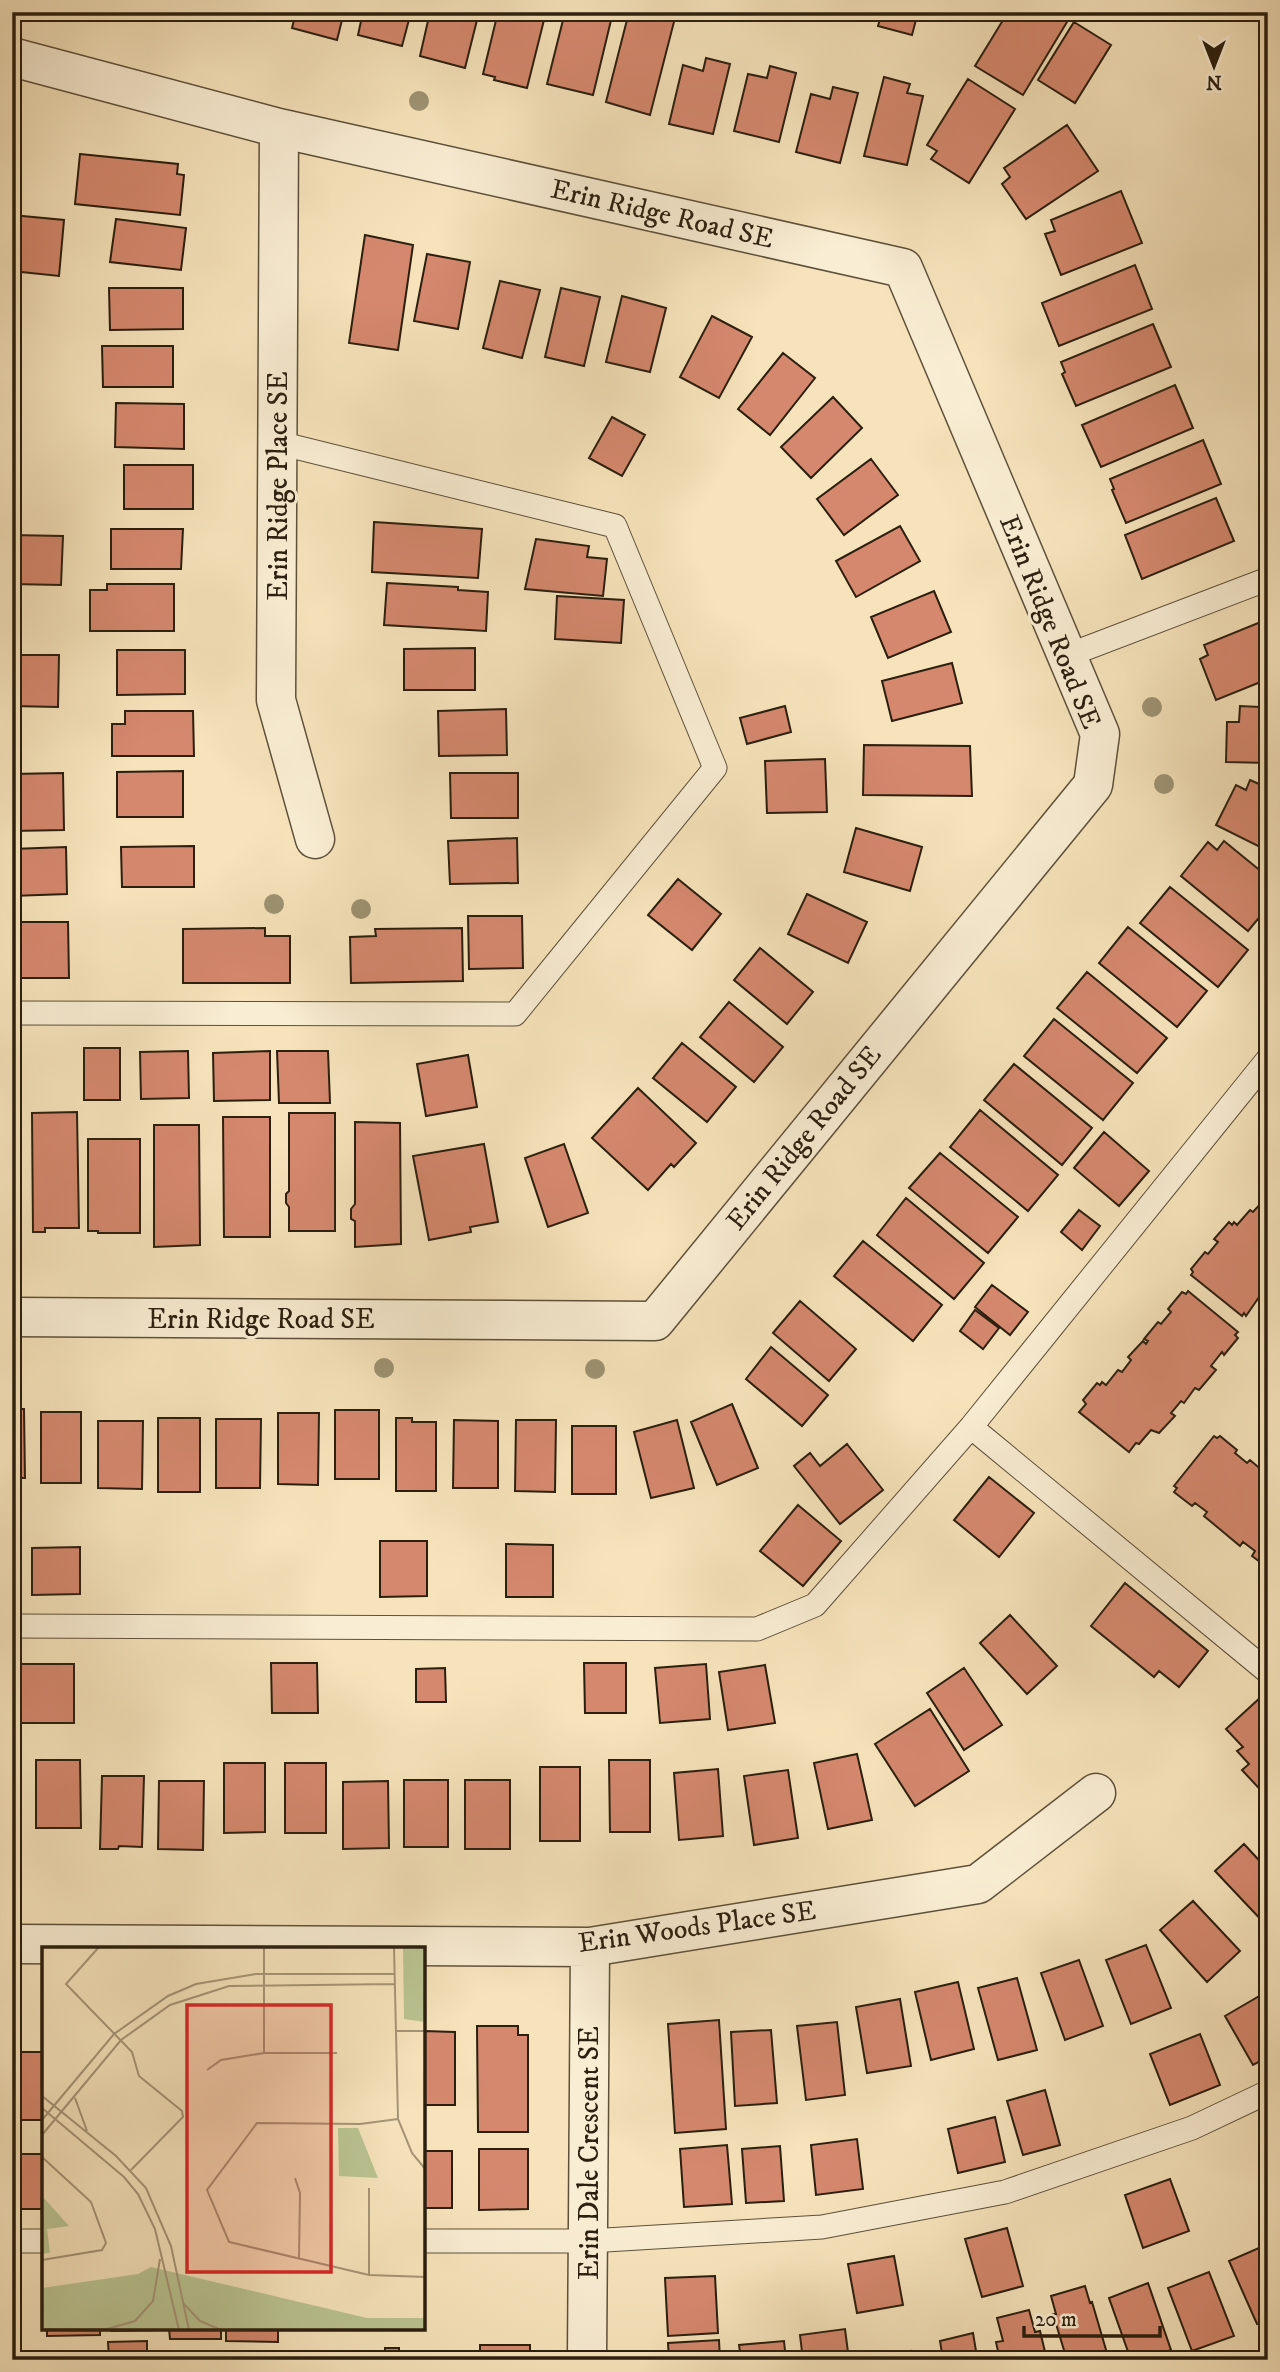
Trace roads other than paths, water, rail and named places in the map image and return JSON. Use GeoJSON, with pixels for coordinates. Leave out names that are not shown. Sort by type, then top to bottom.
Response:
{"type":"FeatureCollection","features":[{"type":"Feature","properties":{"kind":"street","name":"Erin Ridge Road SE"},"geometry":{"type":"LineString","coordinates":[[12,57],[279,128],[903,268],[1100,734],[1093,785],[655,1321],[12,1317]]}},
{"type":"Feature","properties":{"kind":"street","name":"Erin Ridge Place SE"},"geometry":{"type":"LineString","coordinates":[[279,128],[276,700],[315,839]]}},
{"type":"Feature","properties":{"kind":"street","name":"Erin Woods Place SE"},"geometry":{"type":"LineString","coordinates":[[12,1944],[590,1947],[978,1884],[1096,1793]]}},
{"type":"Feature","properties":{"kind":"street","name":"Erin Dale Crescent SE"},"geometry":{"type":"LineString","coordinates":[[587,2360],[590,1947]]}},
{"type":"Feature","properties":{"kind":"lane"},"geometry":{"type":"LineString","coordinates":[[12,1013],[515,1014],[715,768],[615,526],[279,443]]}},
{"type":"Feature","properties":{"kind":"lane"},"geometry":{"type":"LineString","coordinates":[[1066,656],[1268,579]]}},
{"type":"Feature","properties":{"kind":"lane"},"geometry":{"type":"LineString","coordinates":[[12,1626],[757,1629],[815,1605],[971,1427],[1268,1059]]}},
{"type":"Feature","properties":{"kind":"lane"},"geometry":{"type":"LineString","coordinates":[[971,1427],[1268,1672]]}},
{"type":"Feature","properties":{"kind":"lane"},"geometry":{"type":"LineString","coordinates":[[425,2241],[589,2241],[822,2227],[1005,2192],[1192,2128],[1268,2092]]}},
{"type":"Feature","properties":{"kind":"lane"},"geometry":{"type":"LineString","coordinates":[[12,2241],[42,2241]]}}]}
